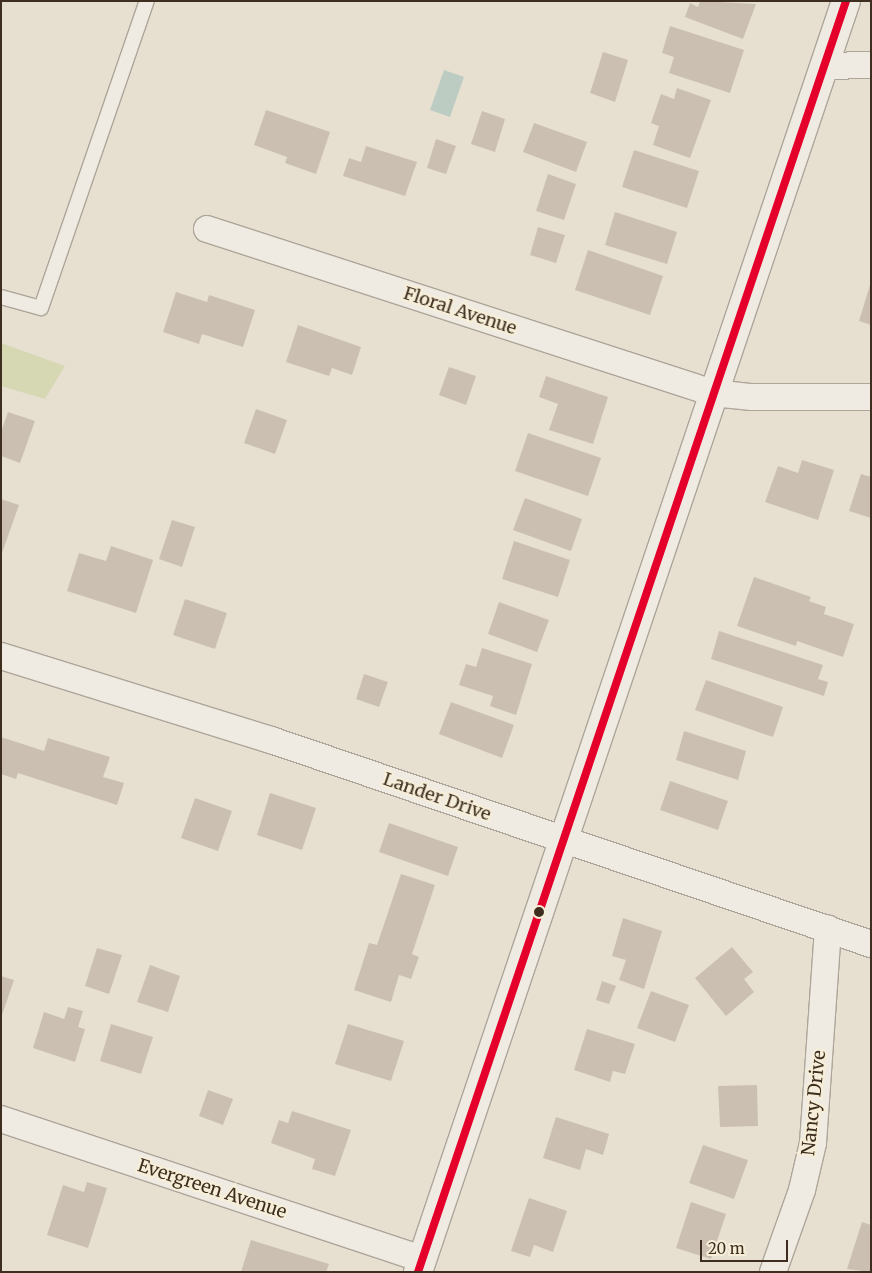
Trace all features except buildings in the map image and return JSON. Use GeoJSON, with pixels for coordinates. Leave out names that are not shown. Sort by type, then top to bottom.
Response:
{"type":"FeatureCollection","features":[{"type":"Feature","properties":{"kind":"street"},"geometry":{"type":"LineString","coordinates":[[420,1266],[846,1]]}},
{"type":"Feature","properties":{"kind":"street"},"geometry":{"type":"LineString","coordinates":[[824,66],[871,66]]}},
{"type":"Feature","properties":{"kind":"street","name":"Floral Avenue"},"geometry":{"type":"LineString","coordinates":[[207,229],[713,393],[752,397],[871,397]]}},
{"type":"Feature","properties":{"kind":"street","name":"Lander Drive"},"geometry":{"type":"LineString","coordinates":[[1,656],[271,740],[871,944]]}},
{"type":"Feature","properties":{"kind":"street","name":"Nancy Drive"},"geometry":{"type":"LineString","coordinates":[[773,1272],[802,1190],[813,1143],[828,929]]}},
{"type":"Feature","properties":{"kind":"street","name":"Evergreen Avenue"},"geometry":{"type":"LineString","coordinates":[[1,1119],[420,1266]]}},
{"type":"Feature","properties":{"kind":"lane"},"geometry":{"type":"LineString","coordinates":[[1,297],[41,308],[146,1]]}},
{"type":"Feature","properties":{"kind":"green space"},"geometry":{"type":"Polygon","coordinates":[[[1,343],[65,366],[45,399],[1,386],[1,343]]]}},
{"type":"Feature","properties":{"kind":"shaded area"},"geometry":{"type":"Polygon","coordinates":[[[444,70],[464,77],[450,117],[430,110],[444,70]]]}},
{"type":"Feature","properties":{"kind":"transit line"},"geometry":{"type":"LineString","coordinates":[[418,1272],[846,1]]}}]}
